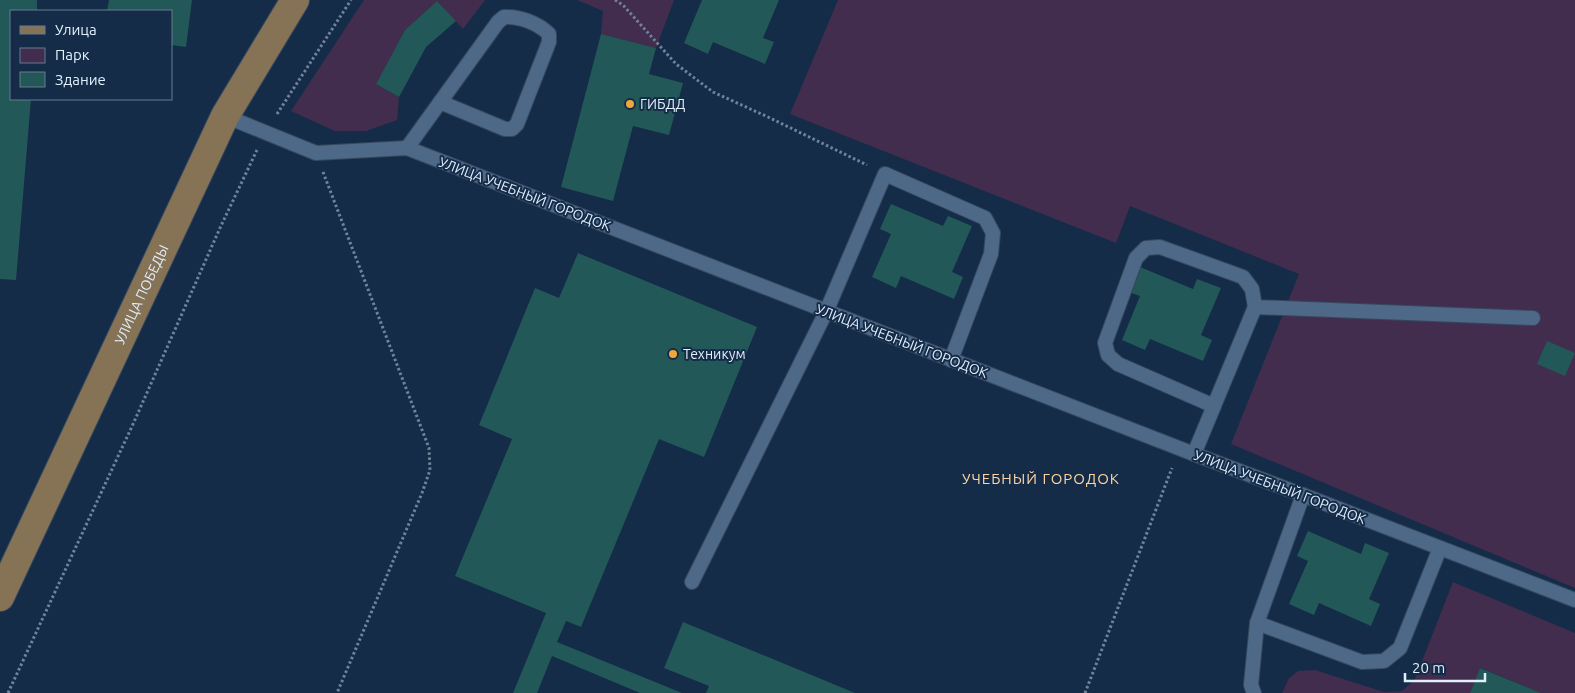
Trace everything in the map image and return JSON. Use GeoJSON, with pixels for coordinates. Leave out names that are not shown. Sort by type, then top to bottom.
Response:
{"type":"FeatureCollection","features":[{"type":"Feature","properties":{"kind":"main road","name":"УЛИЦА ПОБЕДЫ"},"geometry":{"type":"LineString","coordinates":[[0,597],[225,116],[295,0]]}},
{"type":"Feature","properties":{"kind":"lane"},"geometry":{"type":"LineString","coordinates":[[407,148],[440,102],[498,22],[504,17],[514,16],[542,27],[548,34],[548,42],[538,70],[517,124],[512,129],[505,129],[440,102]]}},
{"type":"Feature","properties":{"kind":"lane","name":"УЛИЦА УЧЕБНЫЙ ГОРОДОК"},"geometry":{"type":"LineString","coordinates":[[225,116],[316,153],[407,148],[826,312],[1575,600]]}},
{"type":"Feature","properties":{"kind":"lane"},"geometry":{"type":"LineString","coordinates":[[692,582],[826,312],[885,174],[985,218],[993,233],[991,254],[951,360]]}},
{"type":"Feature","properties":{"kind":"lane"},"geometry":{"type":"LineString","coordinates":[[1194,454],[1214,406],[1255,307],[1252,289],[1243,277],[1160,246],[1146,248],[1136,258],[1105,343],[1108,355],[1118,364],[1214,406]]}},
{"type":"Feature","properties":{"kind":"lane"},"geometry":{"type":"LineString","coordinates":[[1255,307],[1533,318]]}},
{"type":"Feature","properties":{"kind":"lane"},"geometry":{"type":"LineString","coordinates":[[1254,693],[1251,684],[1257,623],[1303,495]]}},
{"type":"Feature","properties":{"kind":"lane"},"geometry":{"type":"LineString","coordinates":[[1257,623],[1362,662],[1384,661],[1400,648],[1440,548]]}},
{"type":"Feature","properties":{"kind":"path"},"geometry":{"type":"LineString","coordinates":[[8,693],[134,422],[265,132],[351,0]]}},
{"type":"Feature","properties":{"kind":"path"},"geometry":{"type":"LineString","coordinates":[[615,0],[623,5],[676,64],[712,92],[885,174]]}},
{"type":"Feature","properties":{"kind":"path"},"geometry":{"type":"LineString","coordinates":[[316,153],[429,448],[430,470],[337,693]]}},
{"type":"Feature","properties":{"kind":"path"},"geometry":{"type":"LineString","coordinates":[[1085,693],[1180,448]]}},
{"type":"Feature","properties":{"kind":"green space"},"geometry":{"type":"Polygon","coordinates":[[[364,0],[485,0],[463,29],[437,1],[405,30],[376,84],[399,97],[397,120],[366,131],[335,131],[291,111],[364,0]]]}},
{"type":"Feature","properties":{"kind":"green space"},"geometry":{"type":"Polygon","coordinates":[[[577,0],[674,0],[656,48],[601,34],[603,11],[577,0]]]}},
{"type":"Feature","properties":{"kind":"green space"},"geometry":{"type":"Polygon","coordinates":[[[838,0],[1575,0],[1575,588],[1231,444],[1299,274],[1130,206],[1116,243],[790,114],[838,0]]]}},
{"type":"Feature","properties":{"kind":"green space"},"geometry":{"type":"Polygon","coordinates":[[[1453,582],[1575,633],[1575,693],[1541,693],[1481,668],[1470,693],[1282,693],[1289,678],[1298,671],[1315,670],[1384,692],[1402,691],[1415,679],[1453,582]]]}},
{"type":"Feature","properties":{"kind":"building"},"geometry":{"type":"Polygon","coordinates":[[[0,0],[37,0],[37,10],[10,10],[10,100],[31,100],[16,280],[0,279],[0,0]]]}},
{"type":"Feature","properties":{"kind":"building"},"geometry":{"type":"Polygon","coordinates":[[[109,0],[192,0],[186,47],[172,45],[172,10],[107,10],[109,0]]]}},
{"type":"Feature","properties":{"kind":"building"},"geometry":{"type":"Polygon","coordinates":[[[702,0],[779,0],[763,38],[774,42],[765,64],[713,42],[708,54],[684,43],[702,0]]]}},
{"type":"Feature","properties":{"kind":"building"},"geometry":{"type":"Polygon","coordinates":[[[437,1],[456,21],[426,47],[399,97],[376,84],[405,30],[437,1]]]}},
{"type":"Feature","properties":{"kind":"building","name":"ГИБДД"},"geometry":{"type":"Polygon","coordinates":[[[601,34],[656,48],[649,74],[683,83],[669,135],[633,126],[613,201],[561,187],[601,34]]]}},
{"type":"Feature","properties":{"kind":"building"},"geometry":{"type":"Polygon","coordinates":[[[891,204],[943,226],[948,216],[972,226],[952,272],[963,277],[954,299],[901,276],[896,288],[872,277],[891,234],[880,229],[891,204]]]}},
{"type":"Feature","properties":{"kind":"building"},"geometry":{"type":"Polygon","coordinates":[[[578,253],[757,327],[704,457],[659,439],[581,627],[566,621],[557,642],[682,693],[640,693],[552,656],[537,693],[513,693],[546,613],[455,576],[512,439],[479,425],[535,288],[559,298],[578,253]]]}},
{"type":"Feature","properties":{"kind":"building"},"geometry":{"type":"Polygon","coordinates":[[[1140,267],[1193,289],[1197,279],[1221,288],[1201,335],[1212,340],[1203,361],[1150,339],[1145,350],[1122,340],[1140,296],[1129,292],[1140,267]]]}},
{"type":"Feature","properties":{"kind":"building"},"geometry":{"type":"Polygon","coordinates":[[[1547,341],[1575,353],[1565,376],[1537,364],[1547,341]]]}},
{"type":"Feature","properties":{"kind":"building"},"geometry":{"type":"Polygon","coordinates":[[[1308,531],[1361,554],[1365,543],[1389,553],[1369,599],[1380,604],[1371,626],[1319,603],[1314,615],[1289,604],[1308,561],[1297,556],[1308,531]]]}},
{"type":"Feature","properties":{"kind":"building"},"geometry":{"type":"Polygon","coordinates":[[[683,622],[855,693],[706,693],[709,686],[664,668],[683,622]]]}},
{"type":"Feature","properties":{"kind":"building"},"geometry":{"type":"Polygon","coordinates":[[[1480,668],[1541,693],[1470,693],[1480,668]]]}},
{"type":"Feature","properties":{"kind":"place","name":"ГИБДД"},"geometry":{"type":"Point","coordinates":[630,104]}},
{"type":"Feature","properties":{"kind":"place","name":"Техникум"},"geometry":{"type":"Point","coordinates":[673,354]}},
{"type":"Feature","properties":{"kind":"district","name":"УЧЕБНЫЙ ГОРОДОК"},"geometry":{"type":"Point","coordinates":[1041,478]}}]}
